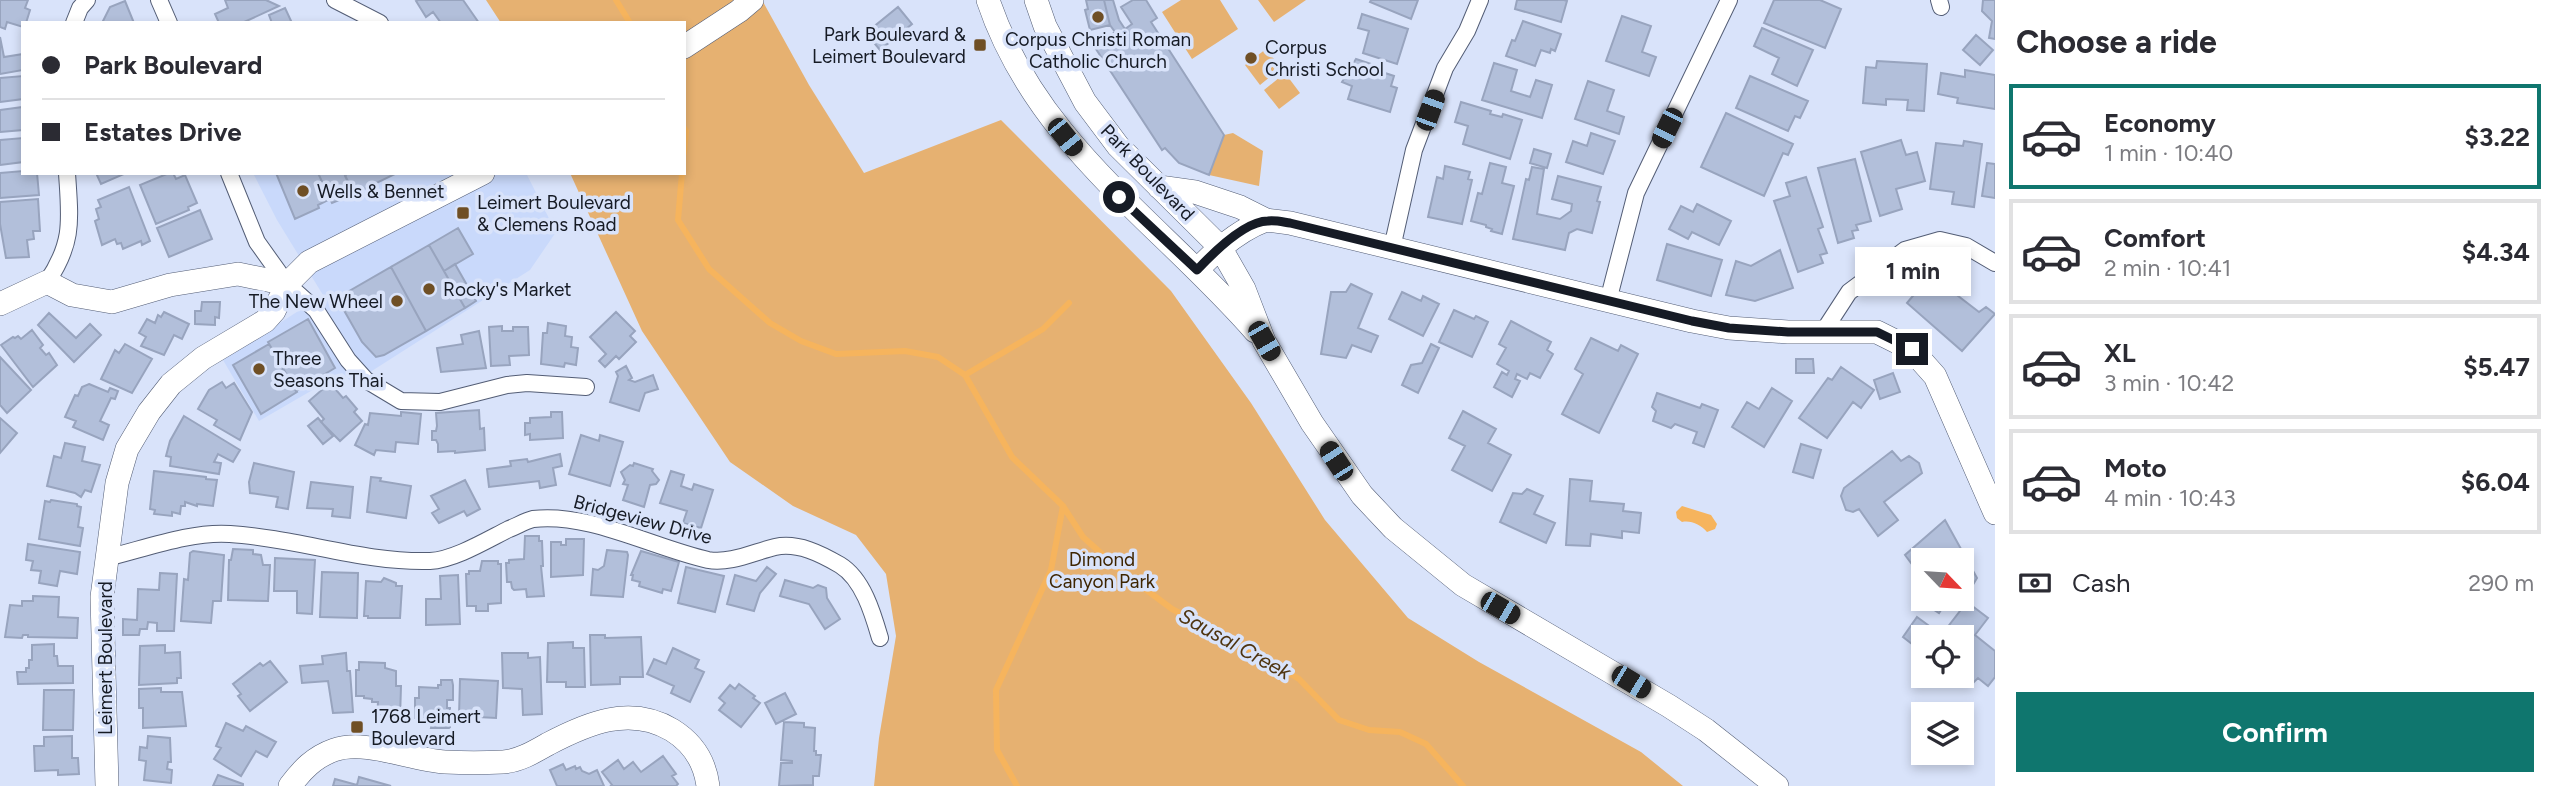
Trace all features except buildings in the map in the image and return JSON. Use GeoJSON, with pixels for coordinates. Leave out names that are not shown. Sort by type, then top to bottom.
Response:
{"type":"FeatureCollection","features":[{"type":"Feature","properties":{"kind":"street"},"geometry":{"type":"LineString","coordinates":[[75,21],[87,0]]}},
{"type":"Feature","properties":{"kind":"street"},"geometry":{"type":"LineString","coordinates":[[159,0],[168,21]]}},
{"type":"Feature","properties":{"kind":"street"},"geometry":{"type":"LineString","coordinates":[[335,0],[376,21]]}},
{"type":"Feature","properties":{"kind":"street"},"geometry":{"type":"LineString","coordinates":[[686,46],[752,0]]}},
{"type":"Feature","properties":{"kind":"street","name":"Park Boulevard"},"geometry":{"type":"LineString","coordinates":[[988,0],[997,27],[1024,80],[1050,118],[1119,197],[1197,270],[1264,341]]}},
{"type":"Feature","properties":{"kind":"street","name":"Park Boulevard"},"geometry":{"type":"LineString","coordinates":[[1036,0],[1045,26],[1085,103],[1118,146],[1220,247],[1244,289],[1264,341],[1312,423],[1342,470],[1393,528],[1427,558],[1472,591],[1631,682],[1706,730],[1777,786]]}},
{"type":"Feature","properties":{"kind":"street"},"geometry":{"type":"LineString","coordinates":[[1392,248],[1414,150],[1445,68],[1467,31],[1480,0]]}},
{"type":"Feature","properties":{"kind":"street"},"geometry":{"type":"LineString","coordinates":[[1608,301],[1636,193],[1729,0]]}},
{"type":"Feature","properties":{"kind":"street"},"geometry":{"type":"LineString","coordinates":[[0,304],[47,282],[62,260],[70,228],[67,175]]}},
{"type":"Feature","properties":{"kind":"street"},"geometry":{"type":"LineString","coordinates":[[230,175],[257,242],[286,284],[317,310],[348,360],[366,380],[401,401],[440,402],[527,383],[586,387]]}},
{"type":"Feature","properties":{"kind":"street","name":"Leimert Boulevard"},"geometry":{"type":"LineString","coordinates":[[107,786],[102,597],[106,558],[117,483],[127,449],[149,412],[171,384],[203,358],[265,321],[274,311],[286,284],[309,261],[479,175]]}},
{"type":"Feature","properties":{"kind":"street"},"geometry":{"type":"LineString","coordinates":[[1159,187],[1195,192],[1240,207],[1266,220],[1290,223],[1729,328],[1877,332],[1912,349],[1935,376],[1995,513]]}},
{"type":"Feature","properties":{"kind":"street"},"geometry":{"type":"LineString","coordinates":[[1197,270],[1220,247],[1255,224],[1266,220]]}},
{"type":"Feature","properties":{"kind":"street"},"geometry":{"type":"LineString","coordinates":[[1823,332],[1849,292],[1905,250],[1940,240],[1965,246],[1995,263]]}},
{"type":"Feature","properties":{"kind":"street"},"geometry":{"type":"LineString","coordinates":[[47,282],[72,295],[112,302],[170,285],[238,274],[286,284]]}},
{"type":"Feature","properties":{"kind":"street","name":"Bridgeview Drive"},"geometry":{"type":"LineString","coordinates":[[106,558],[198,534],[230,533],[305,543],[377,559],[433,561],[465,550],[529,520],[554,517],[577,521],[711,561],[745,557],[778,547],[808,549],[844,567],[869,599],[880,638]]}},
{"type":"Feature","properties":{"kind":"street"},"geometry":{"type":"LineString","coordinates":[[290,786],[307,763],[335,749],[363,747],[445,762],[506,762],[528,755],[572,731],[604,719],[635,716],[660,723],[684,737],[701,758],[708,786]]}},
{"type":"Feature","properties":{"kind":"shaded area"},"geometry":{"type":"Polygon","coordinates":[[[254,175],[527,175],[556,232],[530,270],[353,383],[342,373],[259,421],[223,360],[323,295],[277,220],[254,175]]]}},
{"type":"Feature","properties":{"kind":"shaded area"},"geometry":{"type":"Polygon","coordinates":[[[1682,506],[1711,515],[1717,524],[1715,529],[1707,532],[1696,524],[1682,522],[1677,518],[1676,512],[1682,506]]]}},
{"type":"Feature","properties":{"kind":"green space","name":"Dimond Canyon Park"},"geometry":{"type":"Polygon","coordinates":[[[486,0],[762,0],[809,85],[864,173],[1001,120],[1171,291],[1251,403],[1325,520],[1408,618],[1479,662],[1641,752],[1683,786],[874,786],[896,636],[886,574],[856,535],[793,506],[730,462],[642,331],[571,175],[686,175],[686,21],[500,21],[486,0]]]}},
{"type":"Feature","properties":{"kind":"green space"},"geometry":{"type":"Polygon","coordinates":[[[1181,0],[1220,0],[1238,29],[1192,59],[1162,12],[1181,0]]]}},
{"type":"Feature","properties":{"kind":"green space"},"geometry":{"type":"Polygon","coordinates":[[[1258,0],[1306,0],[1274,22],[1258,0]]]}},
{"type":"Feature","properties":{"kind":"green space"},"geometry":{"type":"Polygon","coordinates":[[[1266,49],[1281,68],[1260,85],[1245,65],[1266,49]]]}},
{"type":"Feature","properties":{"kind":"green space"},"geometry":{"type":"Polygon","coordinates":[[[1285,73],[1300,93],[1279,109],[1264,90],[1285,73]]]}},
{"type":"Feature","properties":{"kind":"green space"},"geometry":{"type":"Polygon","coordinates":[[[1233,133],[1263,151],[1259,186],[1209,175],[1224,135],[1233,133]]]}},
{"type":"Feature","properties":{"kind":"waterway","name":"Sausal Creek"},"geometry":{"type":"LineString","coordinates":[[616,0],[629,21]]}},
{"type":"Feature","properties":{"kind":"waterway","name":"Sausal Creek"},"geometry":{"type":"LineString","coordinates":[[682,175],[678,220],[709,269],[770,323],[801,341],[836,354],[905,351],[938,357],[965,375],[1012,457],[1063,506],[1083,537],[1121,571],[1172,609],[1299,679],[1339,720],[1369,730],[1400,732],[1426,744],[1463,786]]}},
{"type":"Feature","properties":{"kind":"waterway"},"geometry":{"type":"LineString","coordinates":[[965,375],[1043,329],[1069,303]]}},
{"type":"Feature","properties":{"kind":"waterway"},"geometry":{"type":"LineString","coordinates":[[1017,786],[997,750],[996,690],[1051,570],[1063,506]]}},
{"type":"Feature","properties":{"kind":"place","name":"Corpus Christi Roman Catholic Church"},"geometry":{"type":"Point","coordinates":[1098,17]}},
{"type":"Feature","properties":{"kind":"place","name":"Park Boulevard & Leimert Boulevard"},"geometry":{"type":"Point","coordinates":[980,45]}},
{"type":"Feature","properties":{"kind":"place","name":"Corpus Christi School"},"geometry":{"type":"Point","coordinates":[1251,58]}},
{"type":"Feature","properties":{"kind":"place","name":"Wells & Bennet"},"geometry":{"type":"Point","coordinates":[303,191]}},
{"type":"Feature","properties":{"kind":"place","name":"Leimert Boulevard & Clemens Road"},"geometry":{"type":"Point","coordinates":[463,213]}},
{"type":"Feature","properties":{"kind":"place","name":"Rocky's Market"},"geometry":{"type":"Point","coordinates":[429,289]}},
{"type":"Feature","properties":{"kind":"place","name":"The New Wheel"},"geometry":{"type":"Point","coordinates":[397,301]}},
{"type":"Feature","properties":{"kind":"place","name":"Three Seasons Thai"},"geometry":{"type":"Point","coordinates":[259,369]}},
{"type":"Feature","properties":{"kind":"place","name":"1768 Leimert Boulevard"},"geometry":{"type":"Point","coordinates":[357,727]}},
{"type":"Feature","properties":{"kind":"route"},"geometry":{"type":"LineString","coordinates":[[1119,197],[1197,270],[1220,247],[1255,224],[1266,220],[1290,223],[1692,321],[1729,328],[1788,332],[1877,332],[1912,349]]}}]}
